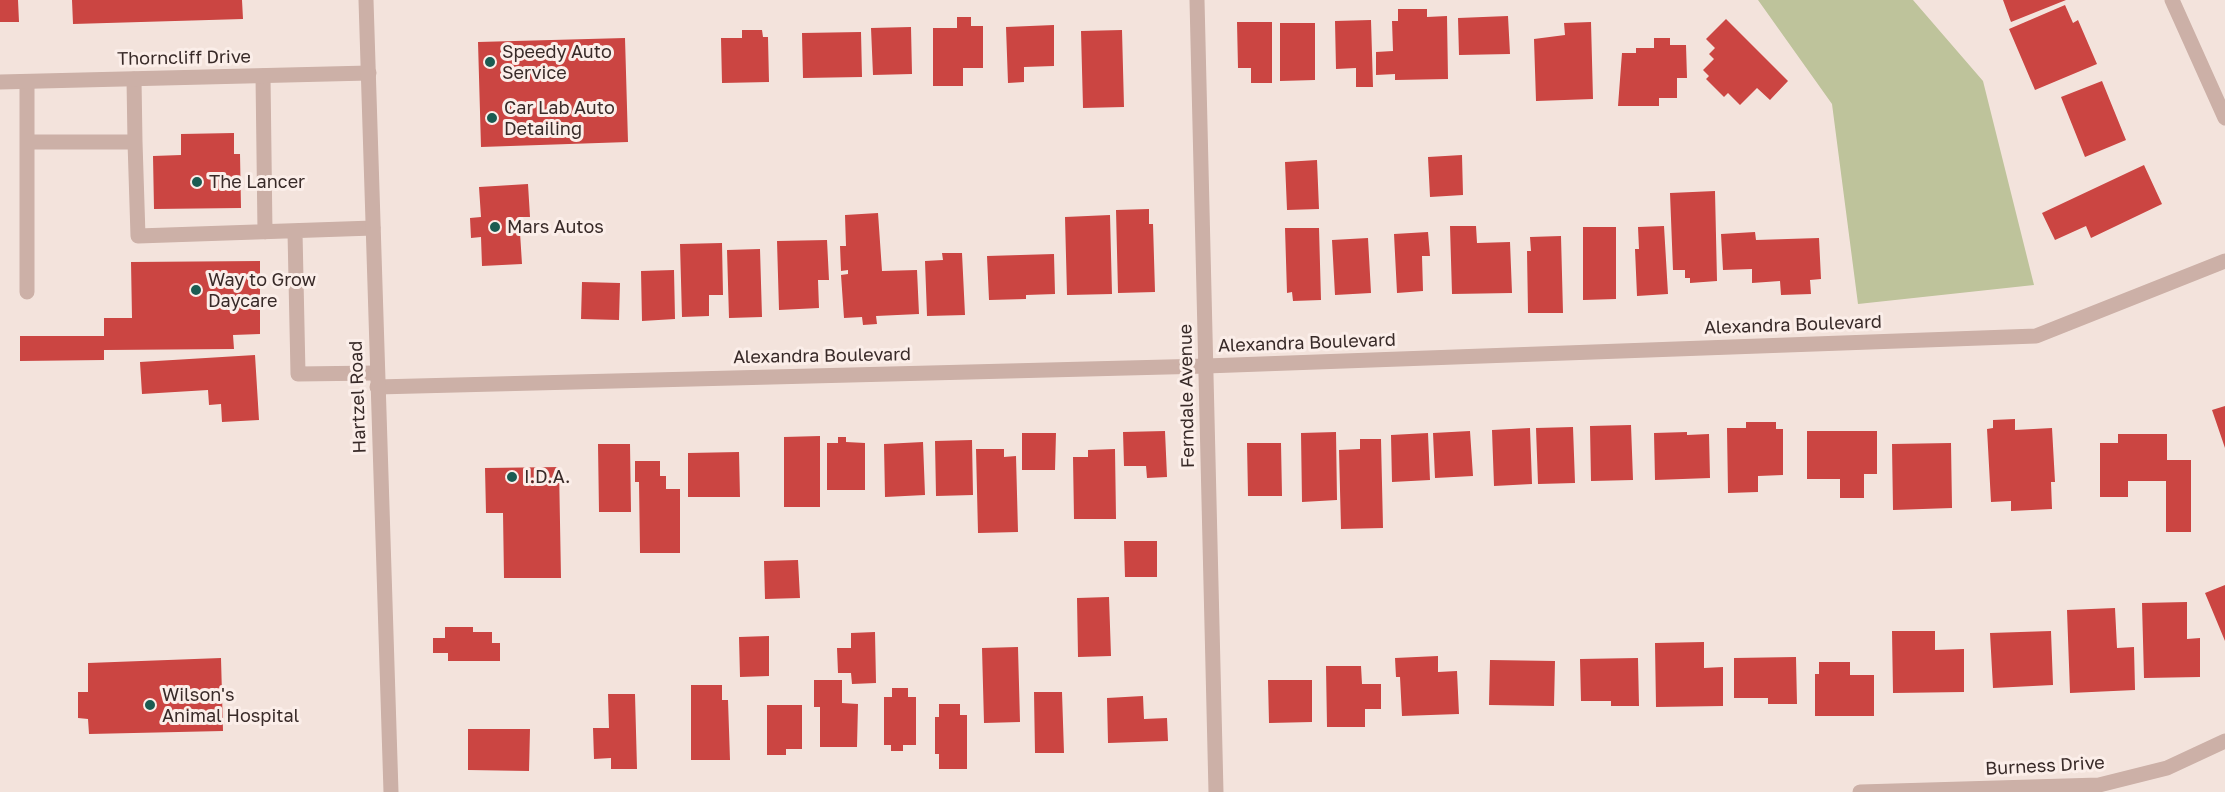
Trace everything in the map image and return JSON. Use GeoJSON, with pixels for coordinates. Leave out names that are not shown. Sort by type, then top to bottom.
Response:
{"type":"FeatureCollection","features":[{"type":"Feature","properties":{"kind":"street","name":"Hartzel Road"},"geometry":{"type":"LineString","coordinates":[[366,0],[376,380],[391,792]]}},
{"type":"Feature","properties":{"kind":"street","name":"Ferndale Avenue"},"geometry":{"type":"LineString","coordinates":[[1197,0],[1216,792]]}},
{"type":"Feature","properties":{"kind":"street"},"geometry":{"type":"LineString","coordinates":[[2172,0],[2225,118]]}},
{"type":"Feature","properties":{"kind":"street","name":"Thorncliff Drive"},"geometry":{"type":"LineString","coordinates":[[0,82],[369,73]]}},
{"type":"Feature","properties":{"kind":"street"},"geometry":{"type":"LineString","coordinates":[[262,76],[265,232]]}},
{"type":"Feature","properties":{"kind":"street"},"geometry":{"type":"LineString","coordinates":[[134,79],[138,236],[373,228]]}},
{"type":"Feature","properties":{"kind":"street"},"geometry":{"type":"LineString","coordinates":[[27,82],[27,292]]}},
{"type":"Feature","properties":{"kind":"street"},"geometry":{"type":"LineString","coordinates":[[27,142],[135,142]]}},
{"type":"Feature","properties":{"kind":"street","name":"Alexandra Boulevard"},"geometry":{"type":"LineString","coordinates":[[295,232],[298,374],[376,380],[1206,366],[2036,336],[2225,261]]}},
{"type":"Feature","properties":{"kind":"street","name":"Burness Drive"},"geometry":{"type":"LineString","coordinates":[[1860,792],[2099,785],[2167,768],[2225,741]]}},
{"type":"Feature","properties":{"kind":"green space"},"geometry":{"type":"Polygon","coordinates":[[[1758,0],[1913,0],[1983,81],[2034,285],[1858,304],[1832,104],[1758,0]]]}},
{"type":"Feature","properties":{"kind":"building"},"geometry":{"type":"Polygon","coordinates":[[[0,0],[18,0],[19,22],[0,22],[0,0]]]}},
{"type":"Feature","properties":{"kind":"building"},"geometry":{"type":"Polygon","coordinates":[[[72,0],[242,0],[243,19],[73,24],[72,0]]]}},
{"type":"Feature","properties":{"kind":"building"},"geometry":{"type":"Polygon","coordinates":[[[2003,0],[2066,0],[2011,22],[2003,0]]]}},
{"type":"Feature","properties":{"kind":"building"},"geometry":{"type":"Polygon","coordinates":[[[2065,5],[2073,23],[2078,20],[2097,64],[2035,90],[2009,29],[2065,5]]]}},
{"type":"Feature","properties":{"kind":"building"},"geometry":{"type":"Polygon","coordinates":[[[1398,9],[1427,9],[1427,17],[1447,16],[1448,79],[1395,80],[1395,74],[1376,75],[1376,52],[1393,51],[1392,21],[1398,21],[1398,9]]]}},
{"type":"Feature","properties":{"kind":"building"},"geometry":{"type":"Polygon","coordinates":[[[1508,16],[1510,54],[1459,55],[1458,18],[1508,16]]]}},
{"type":"Feature","properties":{"kind":"building"},"geometry":{"type":"Polygon","coordinates":[[[957,17],[971,17],[971,26],[983,26],[983,68],[963,68],[963,86],[933,86],[933,28],[957,28],[957,17]]]}},
{"type":"Feature","properties":{"kind":"building"},"geometry":{"type":"Polygon","coordinates":[[[1726,19],[1788,81],[1770,100],[1757,88],[1740,105],[1728,93],[1724,97],[1706,79],[1709,76],[1703,70],[1714,59],[1709,54],[1715,48],[1706,39],[1726,19]]]}},
{"type":"Feature","properties":{"kind":"building"},"geometry":{"type":"Polygon","coordinates":[[[1371,20],[1373,87],[1356,87],[1356,68],[1336,69],[1335,21],[1371,20]]]}},
{"type":"Feature","properties":{"kind":"building"},"geometry":{"type":"Polygon","coordinates":[[[1237,22],[1272,22],[1272,83],[1251,83],[1251,68],[1238,68],[1237,22]]]}},
{"type":"Feature","properties":{"kind":"building"},"geometry":{"type":"Polygon","coordinates":[[[1591,22],[1593,99],[1536,101],[1534,39],[1565,35],[1564,23],[1591,22]]]}},
{"type":"Feature","properties":{"kind":"building"},"geometry":{"type":"Polygon","coordinates":[[[1280,23],[1315,23],[1315,80],[1280,81],[1280,23]]]}},
{"type":"Feature","properties":{"kind":"building"},"geometry":{"type":"Polygon","coordinates":[[[1054,25],[1054,66],[1024,67],[1024,82],[1008,83],[1006,27],[1054,25]]]}},
{"type":"Feature","properties":{"kind":"building"},"geometry":{"type":"Polygon","coordinates":[[[911,27],[912,74],[873,75],[871,28],[911,27]]]}},
{"type":"Feature","properties":{"kind":"building"},"geometry":{"type":"Polygon","coordinates":[[[742,30],[762,30],[763,37],[768,37],[769,82],[722,83],[721,38],[742,38],[742,30]]]}},
{"type":"Feature","properties":{"kind":"building"},"geometry":{"type":"Polygon","coordinates":[[[1122,30],[1124,107],[1083,108],[1081,31],[1122,30]]]}},
{"type":"Feature","properties":{"kind":"building"},"geometry":{"type":"Polygon","coordinates":[[[861,32],[862,77],[803,78],[802,33],[861,32]]]}},
{"type":"Feature","properties":{"kind":"building"},"geometry":{"type":"Polygon","coordinates":[[[625,38],[628,142],[481,147],[478,42],[625,38]]]}},
{"type":"Feature","properties":{"kind":"building"},"geometry":{"type":"Polygon","coordinates":[[[1654,38],[1670,38],[1670,45],[1686,45],[1687,78],[1677,78],[1677,98],[1659,98],[1659,106],[1618,106],[1622,53],[1636,53],[1636,48],[1654,48],[1654,38]]]}},
{"type":"Feature","properties":{"kind":"building"},"geometry":{"type":"Polygon","coordinates":[[[2102,81],[2126,140],[2085,157],[2061,97],[2102,81]]]}},
{"type":"Feature","properties":{"kind":"building","name":"The Lancer"},"geometry":{"type":"Polygon","coordinates":[[[234,133],[234,154],[240,154],[241,208],[154,209],[153,156],[181,155],[181,134],[234,133]]]}},
{"type":"Feature","properties":{"kind":"building"},"geometry":{"type":"Polygon","coordinates":[[[1462,155],[1463,195],[1430,197],[1428,157],[1462,155]]]}},
{"type":"Feature","properties":{"kind":"building"},"geometry":{"type":"Polygon","coordinates":[[[1317,160],[1319,209],[1287,210],[1285,162],[1317,160]]]}},
{"type":"Feature","properties":{"kind":"building"},"geometry":{"type":"Polygon","coordinates":[[[2144,165],[2162,204],[2091,238],[2086,226],[2055,240],[2042,213],[2144,165]]]}},
{"type":"Feature","properties":{"kind":"building","name":"Mars Autos"},"geometry":{"type":"Polygon","coordinates":[[[528,184],[530,217],[519,217],[522,264],[482,266],[481,237],[471,238],[470,218],[481,217],[479,187],[528,184]]]}},
{"type":"Feature","properties":{"kind":"building"},"geometry":{"type":"Polygon","coordinates":[[[1715,191],[1717,281],[1690,283],[1690,278],[1685,278],[1685,270],[1673,270],[1670,193],[1715,191]]]}},
{"type":"Feature","properties":{"kind":"building"},"geometry":{"type":"Polygon","coordinates":[[[1149,209],[1149,224],[1153,224],[1155,292],[1118,293],[1116,210],[1149,209]]]}},
{"type":"Feature","properties":{"kind":"building"},"geometry":{"type":"Polygon","coordinates":[[[878,213],[882,271],[917,270],[919,314],[876,316],[877,324],[863,325],[862,317],[844,318],[841,275],[848,274],[848,270],[841,271],[840,246],[846,246],[845,215],[878,213]]]}},
{"type":"Feature","properties":{"kind":"building"},"geometry":{"type":"Polygon","coordinates":[[[1110,215],[1112,294],[1067,295],[1065,217],[1110,215]]]}},
{"type":"Feature","properties":{"kind":"building"},"geometry":{"type":"Polygon","coordinates":[[[1450,226],[1476,226],[1477,243],[1510,242],[1512,293],[1452,294],[1450,226]]]}},
{"type":"Feature","properties":{"kind":"building"},"geometry":{"type":"Polygon","coordinates":[[[1664,226],[1668,294],[1637,296],[1635,249],[1639,249],[1638,227],[1664,226]]]}},
{"type":"Feature","properties":{"kind":"building"},"geometry":{"type":"Polygon","coordinates":[[[1583,227],[1616,227],[1616,299],[1583,300],[1583,227]]]}},
{"type":"Feature","properties":{"kind":"building"},"geometry":{"type":"Polygon","coordinates":[[[1285,228],[1319,228],[1321,300],[1293,301],[1292,292],[1287,293],[1285,228]]]}},
{"type":"Feature","properties":{"kind":"building"},"geometry":{"type":"Polygon","coordinates":[[[1428,232],[1430,256],[1422,256],[1423,291],[1397,293],[1394,234],[1428,232]]]}},
{"type":"Feature","properties":{"kind":"building"},"geometry":{"type":"Polygon","coordinates":[[[1755,232],[1756,240],[1819,238],[1821,279],[1810,280],[1811,294],[1781,295],[1780,281],[1752,283],[1752,269],[1723,270],[1721,234],[1755,232]]]}},
{"type":"Feature","properties":{"kind":"building"},"geometry":{"type":"Polygon","coordinates":[[[1561,236],[1563,313],[1528,313],[1527,251],[1531,251],[1530,237],[1561,236]]]}},
{"type":"Feature","properties":{"kind":"building"},"geometry":{"type":"Polygon","coordinates":[[[1368,238],[1371,293],[1335,295],[1332,240],[1368,238]]]}},
{"type":"Feature","properties":{"kind":"building"},"geometry":{"type":"Polygon","coordinates":[[[827,240],[829,280],[818,280],[819,308],[779,310],[777,241],[827,240]]]}},
{"type":"Feature","properties":{"kind":"building"},"geometry":{"type":"Polygon","coordinates":[[[722,243],[723,295],[709,295],[709,316],[682,317],[680,244],[722,243]]]}},
{"type":"Feature","properties":{"kind":"building"},"geometry":{"type":"Polygon","coordinates":[[[760,249],[762,317],[729,318],[727,250],[760,249]]]}},
{"type":"Feature","properties":{"kind":"building"},"geometry":{"type":"Polygon","coordinates":[[[942,253],[962,253],[965,315],[927,316],[925,261],[943,260],[942,253]]]}},
{"type":"Feature","properties":{"kind":"building"},"geometry":{"type":"Polygon","coordinates":[[[1054,254],[1055,294],[1026,295],[1026,299],[989,300],[987,256],[1054,254]]]}},
{"type":"Feature","properties":{"kind":"building","name":"Way to Grow Daycare"},"geometry":{"type":"Polygon","coordinates":[[[260,261],[260,334],[233,335],[234,349],[104,350],[104,360],[20,361],[20,336],[104,336],[104,318],[132,318],[131,262],[260,261]]]}},
{"type":"Feature","properties":{"kind":"building"},"geometry":{"type":"Polygon","coordinates":[[[674,270],[675,319],[642,321],[641,271],[674,270]]]}},
{"type":"Feature","properties":{"kind":"building"},"geometry":{"type":"Polygon","coordinates":[[[582,282],[620,283],[619,320],[581,319],[582,282]]]}},
{"type":"Feature","properties":{"kind":"building"},"geometry":{"type":"Polygon","coordinates":[[[255,355],[259,420],[222,422],[221,404],[209,405],[208,390],[142,394],[140,362],[255,355]]]}},
{"type":"Feature","properties":{"kind":"building"},"geometry":{"type":"Polygon","coordinates":[[[2225,406],[2225,448],[2212,410],[2225,406]]]}},
{"type":"Feature","properties":{"kind":"building"},"geometry":{"type":"Polygon","coordinates":[[[2015,419],[2015,430],[2052,428],[2055,482],[2051,482],[2052,509],[2011,511],[2011,501],[1991,502],[1987,429],[1993,428],[1993,420],[2015,419]]]}},
{"type":"Feature","properties":{"kind":"building"},"geometry":{"type":"Polygon","coordinates":[[[1746,422],[1776,422],[1776,429],[1783,429],[1783,475],[1758,476],[1758,492],[1728,493],[1727,428],[1746,428],[1746,422]]]}},
{"type":"Feature","properties":{"kind":"building"},"geometry":{"type":"Polygon","coordinates":[[[1631,425],[1633,480],[1591,481],[1590,426],[1631,425]]]}},
{"type":"Feature","properties":{"kind":"building"},"geometry":{"type":"Polygon","coordinates":[[[1573,427],[1575,483],[1538,484],[1536,428],[1573,427]]]}},
{"type":"Feature","properties":{"kind":"building"},"geometry":{"type":"Polygon","coordinates":[[[1530,428],[1532,484],[1494,486],[1492,430],[1530,428]]]}},
{"type":"Feature","properties":{"kind":"building"},"geometry":{"type":"Polygon","coordinates":[[[1165,431],[1167,477],[1147,478],[1146,466],[1124,466],[1123,432],[1165,431]]]}},
{"type":"Feature","properties":{"kind":"building"},"geometry":{"type":"Polygon","coordinates":[[[1470,431],[1473,476],[1435,478],[1433,433],[1470,431]]]}},
{"type":"Feature","properties":{"kind":"building"},"geometry":{"type":"Polygon","coordinates":[[[1807,431],[1877,431],[1877,474],[1864,474],[1864,498],[1840,498],[1840,479],[1807,479],[1807,431]]]}},
{"type":"Feature","properties":{"kind":"building"},"geometry":{"type":"Polygon","coordinates":[[[1336,432],[1337,500],[1302,502],[1301,433],[1336,432]]]}},
{"type":"Feature","properties":{"kind":"building"},"geometry":{"type":"Polygon","coordinates":[[[1687,432],[1687,435],[1709,434],[1710,478],[1655,480],[1654,433],[1687,432]]]}},
{"type":"Feature","properties":{"kind":"building"},"geometry":{"type":"Polygon","coordinates":[[[1022,433],[1056,433],[1055,470],[1022,470],[1022,433]]]}},
{"type":"Feature","properties":{"kind":"building"},"geometry":{"type":"Polygon","coordinates":[[[1428,433],[1430,480],[1392,482],[1391,435],[1428,433]]]}},
{"type":"Feature","properties":{"kind":"building"},"geometry":{"type":"Polygon","coordinates":[[[2118,434],[2167,434],[2167,460],[2191,460],[2191,532],[2166,532],[2166,481],[2128,481],[2128,497],[2100,497],[2100,443],[2118,443],[2118,434]]]}},
{"type":"Feature","properties":{"kind":"building"},"geometry":{"type":"Polygon","coordinates":[[[820,436],[820,507],[784,507],[784,437],[820,436]]]}},
{"type":"Feature","properties":{"kind":"building"},"geometry":{"type":"Polygon","coordinates":[[[838,437],[846,437],[846,442],[865,443],[865,490],[827,490],[827,443],[838,443],[838,437]]]}},
{"type":"Feature","properties":{"kind":"building"},"geometry":{"type":"Polygon","coordinates":[[[1360,439],[1381,439],[1383,528],[1341,529],[1339,450],[1360,449],[1360,439]]]}},
{"type":"Feature","properties":{"kind":"building"},"geometry":{"type":"Polygon","coordinates":[[[972,440],[973,495],[936,496],[935,441],[972,440]]]}},
{"type":"Feature","properties":{"kind":"building"},"geometry":{"type":"Polygon","coordinates":[[[923,442],[925,495],[885,497],[884,444],[923,442]]]}},
{"type":"Feature","properties":{"kind":"building"},"geometry":{"type":"Polygon","coordinates":[[[1247,443],[1281,443],[1282,496],[1248,496],[1247,443]]]}},
{"type":"Feature","properties":{"kind":"building"},"geometry":{"type":"Polygon","coordinates":[[[1951,443],[1952,508],[1893,510],[1892,444],[1951,443]]]}},
{"type":"Feature","properties":{"kind":"building"},"geometry":{"type":"Polygon","coordinates":[[[598,444],[630,444],[631,512],[599,512],[598,444]]]}},
{"type":"Feature","properties":{"kind":"building"},"geometry":{"type":"Polygon","coordinates":[[[976,449],[1004,449],[1004,457],[1016,456],[1018,532],[978,533],[976,449]]]}},
{"type":"Feature","properties":{"kind":"building"},"geometry":{"type":"Polygon","coordinates":[[[1115,449],[1116,519],[1074,519],[1073,457],[1088,457],[1088,450],[1115,449]]]}},
{"type":"Feature","properties":{"kind":"building"},"geometry":{"type":"Polygon","coordinates":[[[739,452],[740,497],[688,497],[688,453],[739,452]]]}},
{"type":"Feature","properties":{"kind":"building"},"geometry":{"type":"Polygon","coordinates":[[[635,461],[660,461],[660,476],[666,476],[666,489],[680,489],[680,553],[640,553],[639,482],[635,482],[635,461]]]}},
{"type":"Feature","properties":{"kind":"building"},"geometry":{"type":"Polygon","coordinates":[[[559,467],[561,578],[504,578],[503,513],[486,513],[485,468],[559,467]]]}},
{"type":"Feature","properties":{"kind":"building"},"geometry":{"type":"Polygon","coordinates":[[[1124,541],[1157,541],[1157,577],[1125,577],[1124,541]]]}},
{"type":"Feature","properties":{"kind":"building"},"geometry":{"type":"Polygon","coordinates":[[[798,560],[800,598],[765,599],[764,561],[798,560]]]}},
{"type":"Feature","properties":{"kind":"building"},"geometry":{"type":"Polygon","coordinates":[[[2225,585],[2225,641],[2205,593],[2225,585]]]}},
{"type":"Feature","properties":{"kind":"building"},"geometry":{"type":"Polygon","coordinates":[[[1109,597],[1111,656],[1078,657],[1077,598],[1109,597]]]}},
{"type":"Feature","properties":{"kind":"building"},"geometry":{"type":"Polygon","coordinates":[[[2187,602],[2187,639],[2200,638],[2200,677],[2144,678],[2142,603],[2187,602]]]}},
{"type":"Feature","properties":{"kind":"building"},"geometry":{"type":"Polygon","coordinates":[[[2115,608],[2117,648],[2134,647],[2135,690],[2070,693],[2067,610],[2115,608]]]}},
{"type":"Feature","properties":{"kind":"building"},"geometry":{"type":"Polygon","coordinates":[[[445,627],[473,627],[473,632],[492,632],[492,643],[500,643],[500,661],[448,661],[448,653],[433,653],[433,638],[445,638],[445,627]]]}},
{"type":"Feature","properties":{"kind":"building"},"geometry":{"type":"Polygon","coordinates":[[[1892,631],[1935,631],[1935,650],[1964,649],[1964,692],[1893,693],[1892,631]]]}},
{"type":"Feature","properties":{"kind":"building"},"geometry":{"type":"Polygon","coordinates":[[[2051,631],[2053,685],[1993,688],[1990,633],[2051,631]]]}},
{"type":"Feature","properties":{"kind":"building"},"geometry":{"type":"Polygon","coordinates":[[[875,632],[876,683],[852,684],[851,673],[838,673],[837,648],[851,648],[851,633],[875,632]]]}},
{"type":"Feature","properties":{"kind":"building"},"geometry":{"type":"Polygon","coordinates":[[[769,636],[769,676],[740,677],[739,637],[769,636]]]}},
{"type":"Feature","properties":{"kind":"building"},"geometry":{"type":"Polygon","coordinates":[[[1704,642],[1704,668],[1723,667],[1723,706],[1656,707],[1655,643],[1704,642]]]}},
{"type":"Feature","properties":{"kind":"building"},"geometry":{"type":"Polygon","coordinates":[[[1018,647],[1020,722],[984,723],[982,648],[1018,647]]]}},
{"type":"Feature","properties":{"kind":"building"},"geometry":{"type":"Polygon","coordinates":[[[1438,656],[1438,672],[1457,671],[1459,714],[1402,716],[1400,677],[1396,677],[1395,658],[1438,656]]]}},
{"type":"Feature","properties":{"kind":"building"},"geometry":{"type":"Polygon","coordinates":[[[1796,657],[1797,704],[1768,704],[1768,698],[1734,698],[1734,658],[1796,657]]]}},
{"type":"Feature","properties":{"kind":"building","name":"Wilson's Animal Hospital"},"geometry":{"type":"Polygon","coordinates":[[[221,658],[223,731],[89,734],[88,719],[78,718],[78,692],[88,692],[88,663],[221,658]]]}},
{"type":"Feature","properties":{"kind":"building"},"geometry":{"type":"Polygon","coordinates":[[[1638,658],[1639,706],[1611,706],[1611,701],[1581,701],[1580,659],[1638,658]]]}},
{"type":"Feature","properties":{"kind":"building"},"geometry":{"type":"Polygon","coordinates":[[[1490,660],[1555,661],[1554,706],[1489,705],[1490,660]]]}},
{"type":"Feature","properties":{"kind":"building"},"geometry":{"type":"Polygon","coordinates":[[[1819,662],[1850,662],[1850,675],[1874,675],[1874,716],[1815,716],[1815,674],[1819,674],[1819,662]]]}},
{"type":"Feature","properties":{"kind":"building"},"geometry":{"type":"Polygon","coordinates":[[[1326,666],[1361,666],[1362,684],[1381,684],[1381,709],[1365,709],[1365,727],[1327,727],[1326,666]]]}},
{"type":"Feature","properties":{"kind":"building"},"geometry":{"type":"Polygon","coordinates":[[[814,680],[842,680],[842,703],[858,704],[857,747],[820,747],[820,707],[814,707],[814,680]]]}},
{"type":"Feature","properties":{"kind":"building"},"geometry":{"type":"Polygon","coordinates":[[[1268,680],[1312,680],[1312,722],[1269,723],[1268,680]]]}},
{"type":"Feature","properties":{"kind":"building"},"geometry":{"type":"Polygon","coordinates":[[[691,685],[722,685],[722,700],[728,700],[730,760],[691,760],[691,685]]]}},
{"type":"Feature","properties":{"kind":"building"},"geometry":{"type":"Polygon","coordinates":[[[892,688],[908,688],[908,697],[916,697],[916,745],[903,745],[903,751],[891,751],[891,745],[884,745],[884,697],[892,697],[892,688]]]}},
{"type":"Feature","properties":{"kind":"building"},"geometry":{"type":"Polygon","coordinates":[[[1034,692],[1062,692],[1064,753],[1035,753],[1034,692]]]}},
{"type":"Feature","properties":{"kind":"building"},"geometry":{"type":"Polygon","coordinates":[[[608,694],[635,694],[637,769],[611,769],[611,758],[594,759],[593,728],[609,728],[608,694]]]}},
{"type":"Feature","properties":{"kind":"building"},"geometry":{"type":"Polygon","coordinates":[[[1143,696],[1144,719],[1167,718],[1168,741],[1108,743],[1107,698],[1143,696]]]}},
{"type":"Feature","properties":{"kind":"building"},"geometry":{"type":"Polygon","coordinates":[[[939,704],[960,704],[960,715],[967,715],[967,769],[939,769],[939,754],[935,754],[935,717],[939,717],[939,704]]]}},
{"type":"Feature","properties":{"kind":"building"},"geometry":{"type":"Polygon","coordinates":[[[767,705],[802,705],[802,749],[786,749],[786,755],[767,755],[767,705]]]}},
{"type":"Feature","properties":{"kind":"building"},"geometry":{"type":"Polygon","coordinates":[[[468,729],[530,729],[529,771],[468,770],[468,729]]]}},
{"type":"Feature","properties":{"kind":"place","name":"Speedy Auto Service"},"geometry":{"type":"Point","coordinates":[490,62]}},
{"type":"Feature","properties":{"kind":"place","name":"Car Lab Auto Detailing"},"geometry":{"type":"Point","coordinates":[492,118]}},
{"type":"Feature","properties":{"kind":"place","name":"The Lancer"},"geometry":{"type":"Point","coordinates":[197,182]}},
{"type":"Feature","properties":{"kind":"place","name":"Mars Autos"},"geometry":{"type":"Point","coordinates":[495,227]}},
{"type":"Feature","properties":{"kind":"place","name":"Way to Grow Daycare"},"geometry":{"type":"Point","coordinates":[196,290]}},
{"type":"Feature","properties":{"kind":"place","name":"I.D.A."},"geometry":{"type":"Point","coordinates":[512,477]}},
{"type":"Feature","properties":{"kind":"place","name":"Wilson's Animal Hospital"},"geometry":{"type":"Point","coordinates":[150,705]}}]}
